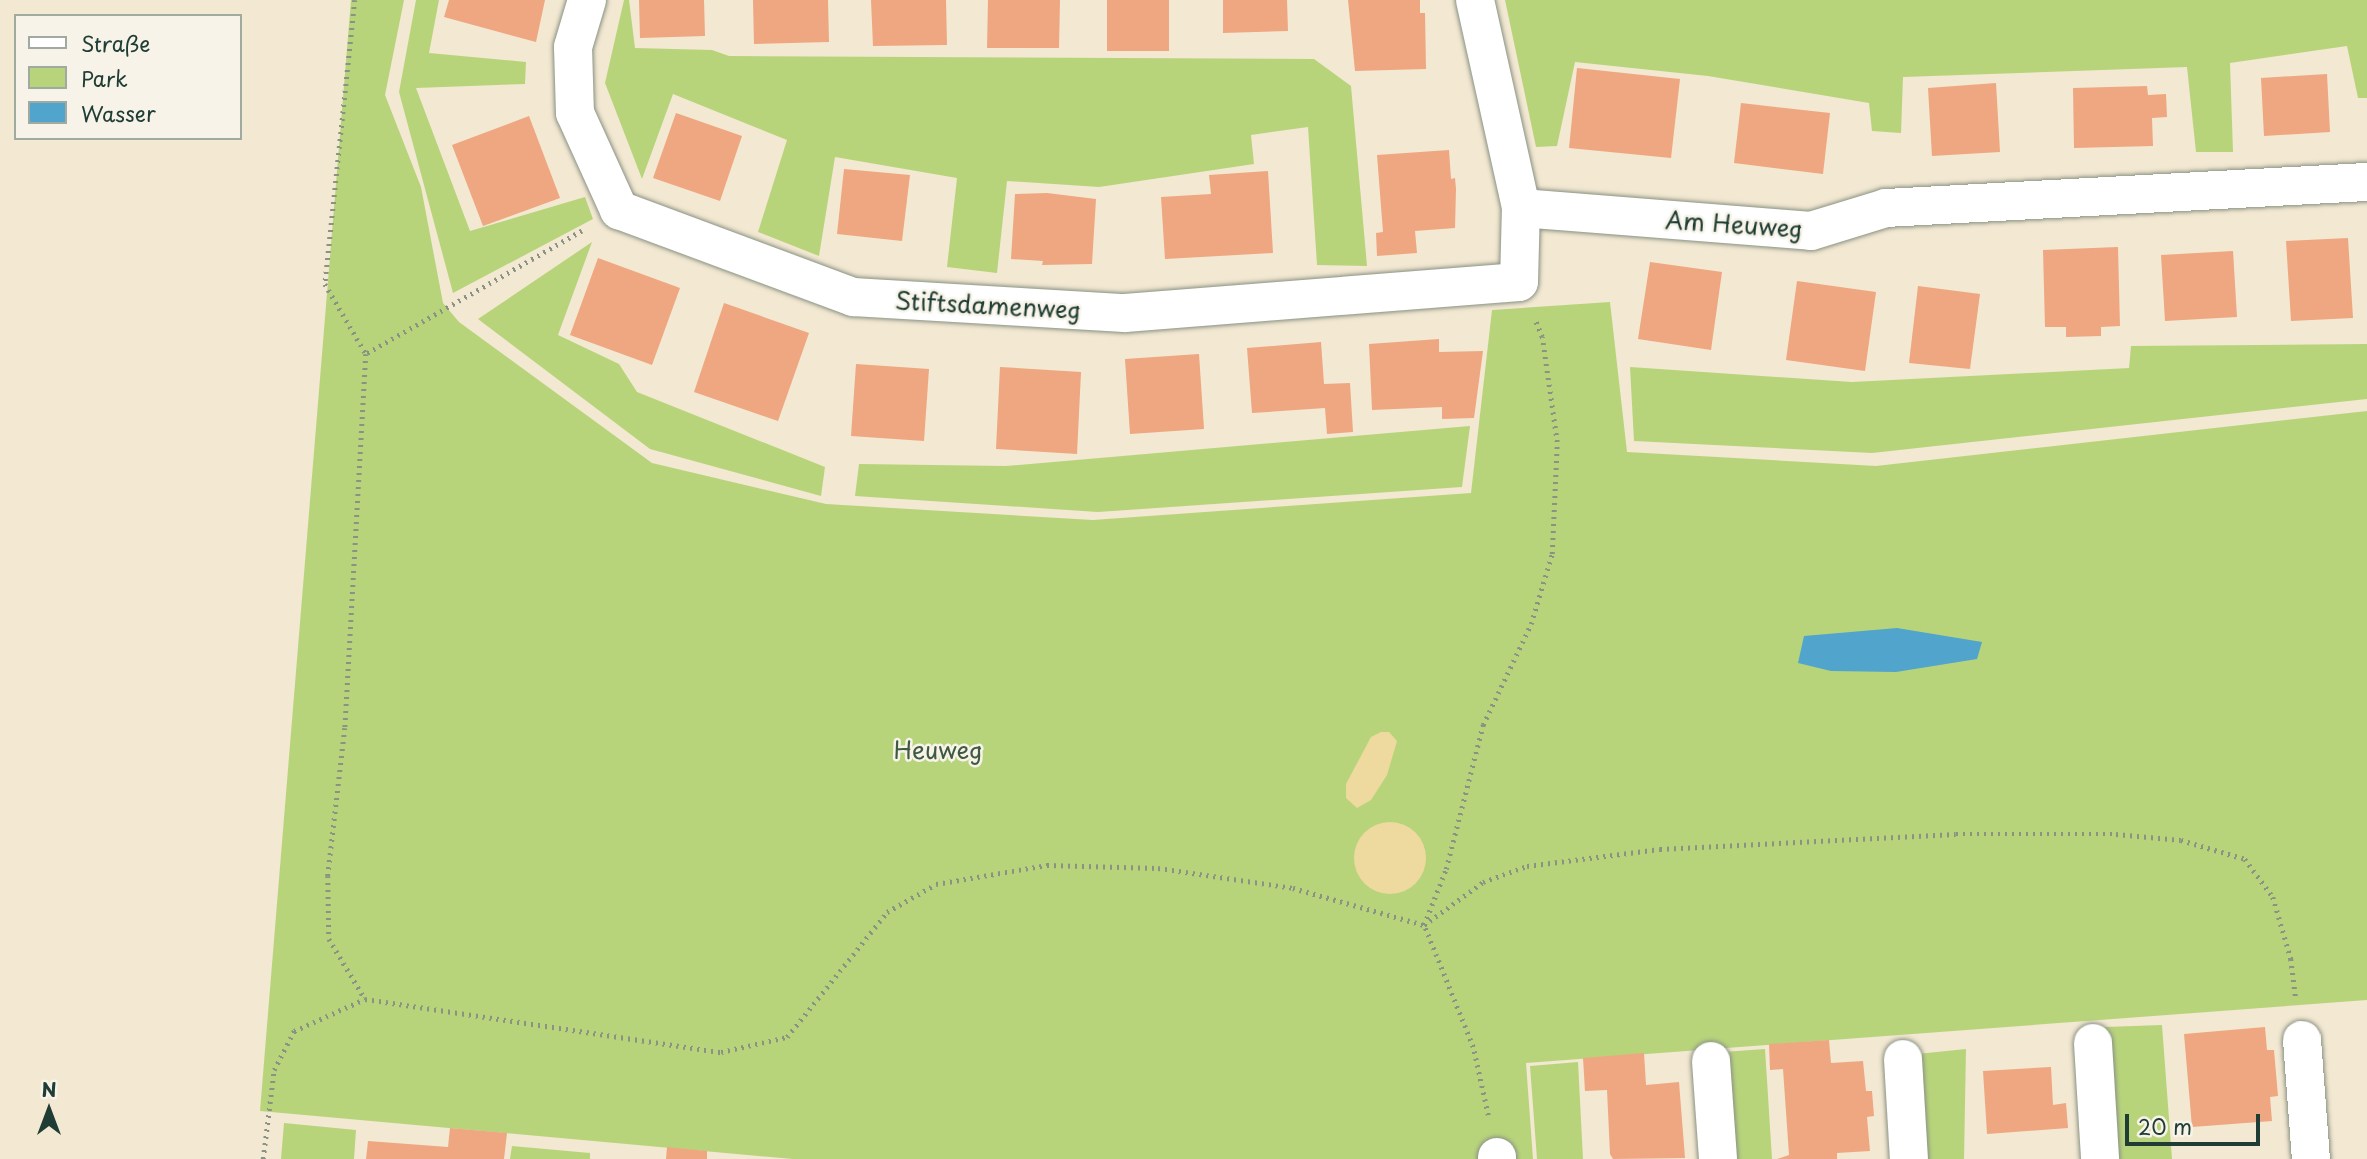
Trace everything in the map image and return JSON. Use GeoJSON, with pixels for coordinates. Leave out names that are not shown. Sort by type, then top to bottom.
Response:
{"type":"FeatureCollection","features":[{"type":"Feature","properties":{"kind":"street"},"geometry":{"type":"LineString","coordinates":[[587,0],[573,47],[575,113],[619,210]]}},
{"type":"Feature","properties":{"kind":"street"},"geometry":{"type":"LineString","coordinates":[[1475,0],[1521,208],[1519,282]]}},
{"type":"Feature","properties":{"kind":"street","name":"Am Heuweg"},"geometry":{"type":"LineString","coordinates":[[1521,208],[1811,231],[1886,208],[2367,182]]}},
{"type":"Feature","properties":{"kind":"street","name":"Stiftsdamenweg"},"geometry":{"type":"LineString","coordinates":[[619,210],[853,298],[1125,313],[1519,282]]}},
{"type":"Feature","properties":{"kind":"street"},"geometry":{"type":"LineString","coordinates":[[2302,1040],[2311,1159]]}},
{"type":"Feature","properties":{"kind":"street"},"geometry":{"type":"LineString","coordinates":[[2092,1043],[2100,1159]]}},
{"type":"Feature","properties":{"kind":"street"},"geometry":{"type":"LineString","coordinates":[[1903,1059],[1909,1159]]}},
{"type":"Feature","properties":{"kind":"street"},"geometry":{"type":"LineString","coordinates":[[1711,1061],[1718,1159]]}},
{"type":"Feature","properties":{"kind":"path"},"geometry":{"type":"LineString","coordinates":[[355,0],[325,284],[366,354],[345,728],[328,876],[329,939],[365,999]]}},
{"type":"Feature","properties":{"kind":"path"},"geometry":{"type":"LineString","coordinates":[[366,354],[619,210]]}},
{"type":"Feature","properties":{"kind":"path"},"geometry":{"type":"LineString","coordinates":[[1497,1158],[1472,1047],[1424,925],[1446,869],[1483,725],[1531,624],[1552,554],[1557,442],[1542,337],[1519,282]]}},
{"type":"Feature","properties":{"kind":"path"},"geometry":{"type":"LineString","coordinates":[[1424,925],[1483,882],[1527,866],[1660,849],[1956,834],[2116,834],[2181,840],[2245,859],[2273,897],[2291,959],[2302,1040]]}},
{"type":"Feature","properties":{"kind":"path"},"geometry":{"type":"LineString","coordinates":[[263,1159],[274,1069],[293,1031],[365,999],[722,1052],[787,1037],[887,912],[936,884],[1047,865],[1158,867],[1293,888],[1424,925]]}},
{"type":"Feature","properties":{"kind":"green space","name":"Heuweg"},"geometry":{"type":"Polygon","coordinates":[[[351,0],[404,0],[385,95],[421,187],[443,303],[459,322],[652,463],[826,504],[1093,520],[1471,493],[1492,310],[1610,302],[1627,452],[1876,466],[2367,411],[2367,1000],[1526,1063],[1533,1159],[793,1159],[260,1111],[351,0]]]}},
{"type":"Feature","properties":{"kind":"green space"},"geometry":{"type":"Polygon","coordinates":[[[416,0],[439,0],[429,53],[526,62],[525,84],[416,88],[470,231],[585,197],[593,219],[453,293],[399,92],[416,0]]]}},
{"type":"Feature","properties":{"kind":"green space"},"geometry":{"type":"Polygon","coordinates":[[[624,0],[629,0],[635,48],[712,50],[729,56],[1314,59],[1351,86],[1367,266],[1317,265],[1308,127],[1251,135],[1254,164],[1099,187],[1007,181],[997,273],[947,267],[957,178],[835,157],[819,256],[758,232],[787,140],[673,94],[642,179],[605,83],[624,0]]]}},
{"type":"Feature","properties":{"kind":"green space"},"geometry":{"type":"Polygon","coordinates":[[[1505,0],[2367,0],[2367,98],[2358,98],[2347,46],[2230,63],[2233,152],[2196,152],[2187,67],[1903,77],[1901,133],[1872,131],[1869,103],[1708,76],[1575,62],[1557,146],[1536,147],[1505,0]]]}},
{"type":"Feature","properties":{"kind":"green space"},"geometry":{"type":"Polygon","coordinates":[[[592,242],[558,335],[619,364],[637,392],[825,467],[821,496],[650,449],[478,319],[592,242]]]}},
{"type":"Feature","properties":{"kind":"green space"},"geometry":{"type":"Polygon","coordinates":[[[2367,344],[2367,399],[1872,453],[1634,441],[1630,367],[1852,382],[2129,368],[2131,346],[2367,344]]]}},
{"type":"Feature","properties":{"kind":"green space"},"geometry":{"type":"Polygon","coordinates":[[[1470,426],[1462,487],[1098,512],[855,496],[859,464],[1006,466],[1470,426]]]}},
{"type":"Feature","properties":{"kind":"green space"},"geometry":{"type":"Polygon","coordinates":[[[2162,1025],[2172,1159],[2113,1159],[2105,1027],[2162,1025]]]}},
{"type":"Feature","properties":{"kind":"green space"},"geometry":{"type":"Polygon","coordinates":[[[1765,1049],[1772,1159],[1731,1159],[1723,1052],[1765,1049]]]}},
{"type":"Feature","properties":{"kind":"green space"},"geometry":{"type":"Polygon","coordinates":[[[1966,1049],[1964,1159],[1924,1159],[1917,1054],[1966,1049]]]}},
{"type":"Feature","properties":{"kind":"green space"},"geometry":{"type":"Polygon","coordinates":[[[1578,1062],[1583,1159],[1537,1159],[1530,1066],[1578,1062]]]}},
{"type":"Feature","properties":{"kind":"green space"},"geometry":{"type":"Polygon","coordinates":[[[284,1123],[356,1130],[354,1159],[281,1159],[284,1123]]]}},
{"type":"Feature","properties":{"kind":"green space"},"geometry":{"type":"Polygon","coordinates":[[[512,1146],[590,1153],[590,1159],[510,1159],[512,1146]]]}},
{"type":"Feature","properties":{"kind":"sand"},"geometry":{"type":"Polygon","coordinates":[[[1381,732],[1389,732],[1397,741],[1387,775],[1371,800],[1357,808],[1346,798],[1346,784],[1371,737],[1381,732]]]}},
{"type":"Feature","properties":{"kind":"sand"},"geometry":{"type":"Polygon","coordinates":[[[1390,822],[1410,828],[1420,838],[1426,858],[1420,878],[1410,888],[1390,894],[1370,888],[1360,878],[1354,858],[1360,838],[1370,828],[1390,822]]]}},
{"type":"Feature","properties":{"kind":"water"},"geometry":{"type":"Polygon","coordinates":[[[1897,628],[1982,642],[1977,659],[1896,672],[1831,671],[1798,663],[1804,636],[1897,628]]]}},
{"type":"Feature","properties":{"kind":"building"},"geometry":{"type":"Polygon","coordinates":[[[449,0],[545,0],[536,42],[444,17],[449,0]]]}},
{"type":"Feature","properties":{"kind":"building"},"geometry":{"type":"Polygon","coordinates":[[[639,0],[704,0],[705,36],[640,38],[639,0]]]}},
{"type":"Feature","properties":{"kind":"building"},"geometry":{"type":"Polygon","coordinates":[[[753,0],[828,0],[829,42],[754,44],[753,0]]]}},
{"type":"Feature","properties":{"kind":"building"},"geometry":{"type":"Polygon","coordinates":[[[871,0],[946,0],[947,45],[873,46],[871,0]]]}},
{"type":"Feature","properties":{"kind":"building"},"geometry":{"type":"Polygon","coordinates":[[[988,0],[1060,0],[1059,48],[987,48],[988,0]]]}},
{"type":"Feature","properties":{"kind":"building"},"geometry":{"type":"Polygon","coordinates":[[[1107,0],[1169,0],[1169,51],[1107,51],[1107,0]]]}},
{"type":"Feature","properties":{"kind":"building"},"geometry":{"type":"Polygon","coordinates":[[[1223,0],[1287,0],[1288,31],[1223,33],[1223,0]]]}},
{"type":"Feature","properties":{"kind":"building"},"geometry":{"type":"Polygon","coordinates":[[[1348,0],[1420,0],[1420,13],[1425,13],[1426,69],[1355,71],[1348,0]]]}},
{"type":"Feature","properties":{"kind":"building"},"geometry":{"type":"Polygon","coordinates":[[[1577,68],[1680,79],[1671,158],[1569,148],[1577,68]]]}},
{"type":"Feature","properties":{"kind":"building"},"geometry":{"type":"Polygon","coordinates":[[[2327,74],[2330,132],[2264,136],[2261,78],[2327,74]]]}},
{"type":"Feature","properties":{"kind":"building"},"geometry":{"type":"Polygon","coordinates":[[[1996,83],[2000,152],[1932,156],[1928,88],[1996,83]]]}},
{"type":"Feature","properties":{"kind":"building"},"geometry":{"type":"Polygon","coordinates":[[[2147,86],[2148,95],[2166,94],[2167,117],[2152,118],[2153,146],[2074,148],[2073,88],[2147,86]]]}},
{"type":"Feature","properties":{"kind":"building"},"geometry":{"type":"Polygon","coordinates":[[[1741,103],[1830,113],[1823,174],[1734,163],[1741,103]]]}},
{"type":"Feature","properties":{"kind":"building"},"geometry":{"type":"Polygon","coordinates":[[[676,113],[742,136],[720,201],[653,178],[676,113]]]}},
{"type":"Feature","properties":{"kind":"building"},"geometry":{"type":"Polygon","coordinates":[[[529,116],[560,198],[483,226],[452,145],[529,116]]]}},
{"type":"Feature","properties":{"kind":"building"},"geometry":{"type":"Polygon","coordinates":[[[1449,150],[1451,179],[1455,178],[1456,189],[1455,228],[1415,231],[1417,253],[1377,256],[1376,233],[1383,232],[1377,155],[1449,150]]]}},
{"type":"Feature","properties":{"kind":"building"},"geometry":{"type":"Polygon","coordinates":[[[844,169],[910,175],[902,241],[837,234],[844,169]]]}},
{"type":"Feature","properties":{"kind":"building"},"geometry":{"type":"Polygon","coordinates":[[[1268,171],[1273,253],[1165,259],[1161,197],[1211,194],[1209,175],[1268,171]]]}},
{"type":"Feature","properties":{"kind":"building"},"geometry":{"type":"Polygon","coordinates":[[[1047,193],[1096,199],[1092,264],[1042,265],[1043,261],[1011,259],[1015,194],[1047,193]]]}},
{"type":"Feature","properties":{"kind":"building"},"geometry":{"type":"Polygon","coordinates":[[[2348,238],[2353,318],[2291,321],[2286,241],[2348,238]]]}},
{"type":"Feature","properties":{"kind":"building"},"geometry":{"type":"Polygon","coordinates":[[[2118,247],[2120,326],[2101,327],[2101,336],[2066,337],[2066,327],[2045,327],[2043,250],[2118,247]]]}},
{"type":"Feature","properties":{"kind":"building"},"geometry":{"type":"Polygon","coordinates":[[[2233,251],[2237,317],[2165,321],[2161,255],[2233,251]]]}},
{"type":"Feature","properties":{"kind":"building"},"geometry":{"type":"Polygon","coordinates":[[[598,258],[680,288],[652,365],[570,335],[598,258]]]}},
{"type":"Feature","properties":{"kind":"building"},"geometry":{"type":"Polygon","coordinates":[[[1650,262],[1722,272],[1711,350],[1638,339],[1650,262]]]}},
{"type":"Feature","properties":{"kind":"building"},"geometry":{"type":"Polygon","coordinates":[[[1797,281],[1876,292],[1865,371],[1786,360],[1797,281]]]}},
{"type":"Feature","properties":{"kind":"building"},"geometry":{"type":"Polygon","coordinates":[[[1918,286],[1980,294],[1970,369],[1909,363],[1918,286]]]}},
{"type":"Feature","properties":{"kind":"building"},"geometry":{"type":"Polygon","coordinates":[[[724,303],[809,333],[778,421],[694,392],[724,303]]]}},
{"type":"Feature","properties":{"kind":"building"},"geometry":{"type":"Polygon","coordinates":[[[1439,339],[1439,352],[1483,351],[1474,418],[1442,419],[1442,407],[1372,410],[1369,344],[1439,339]]]}},
{"type":"Feature","properties":{"kind":"building"},"geometry":{"type":"Polygon","coordinates":[[[1321,342],[1324,384],[1350,383],[1353,432],[1327,434],[1325,408],[1252,413],[1247,348],[1321,342]]]}},
{"type":"Feature","properties":{"kind":"building"},"geometry":{"type":"Polygon","coordinates":[[[1199,354],[1204,429],[1130,434],[1125,359],[1199,354]]]}},
{"type":"Feature","properties":{"kind":"building"},"geometry":{"type":"Polygon","coordinates":[[[856,364],[929,369],[924,441],[851,436],[856,364]]]}},
{"type":"Feature","properties":{"kind":"building"},"geometry":{"type":"Polygon","coordinates":[[[1000,367],[1081,372],[1077,454],[996,449],[1000,367]]]}},
{"type":"Feature","properties":{"kind":"building"},"geometry":{"type":"Polygon","coordinates":[[[2265,1027],[2267,1050],[2274,1050],[2278,1096],[2270,1097],[2272,1121],[2192,1127],[2184,1034],[2265,1027]]]}},
{"type":"Feature","properties":{"kind":"building"},"geometry":{"type":"Polygon","coordinates":[[[1829,1040],[1831,1063],[1863,1061],[1866,1091],[1872,1091],[1874,1116],[1867,1117],[1870,1151],[1837,1153],[1837,1159],[1777,1159],[1789,1155],[1783,1069],[1770,1070],[1769,1044],[1829,1040]]]}},
{"type":"Feature","properties":{"kind":"building"},"geometry":{"type":"Polygon","coordinates":[[[1644,1053],[1646,1085],[1679,1082],[1685,1158],[1613,1159],[1610,1154],[1607,1090],[1585,1091],[1583,1058],[1644,1053]]]}},
{"type":"Feature","properties":{"kind":"building"},"geometry":{"type":"Polygon","coordinates":[[[2051,1067],[2053,1105],[2066,1103],[2068,1128],[1987,1134],[1983,1071],[2051,1067]]]}},
{"type":"Feature","properties":{"kind":"building"},"geometry":{"type":"Polygon","coordinates":[[[450,1128],[507,1133],[504,1159],[366,1159],[368,1141],[448,1147],[450,1128]]]}},
{"type":"Feature","properties":{"kind":"building"},"geometry":{"type":"Polygon","coordinates":[[[667,1147],[707,1151],[707,1159],[666,1159],[667,1147]]]}}]}
